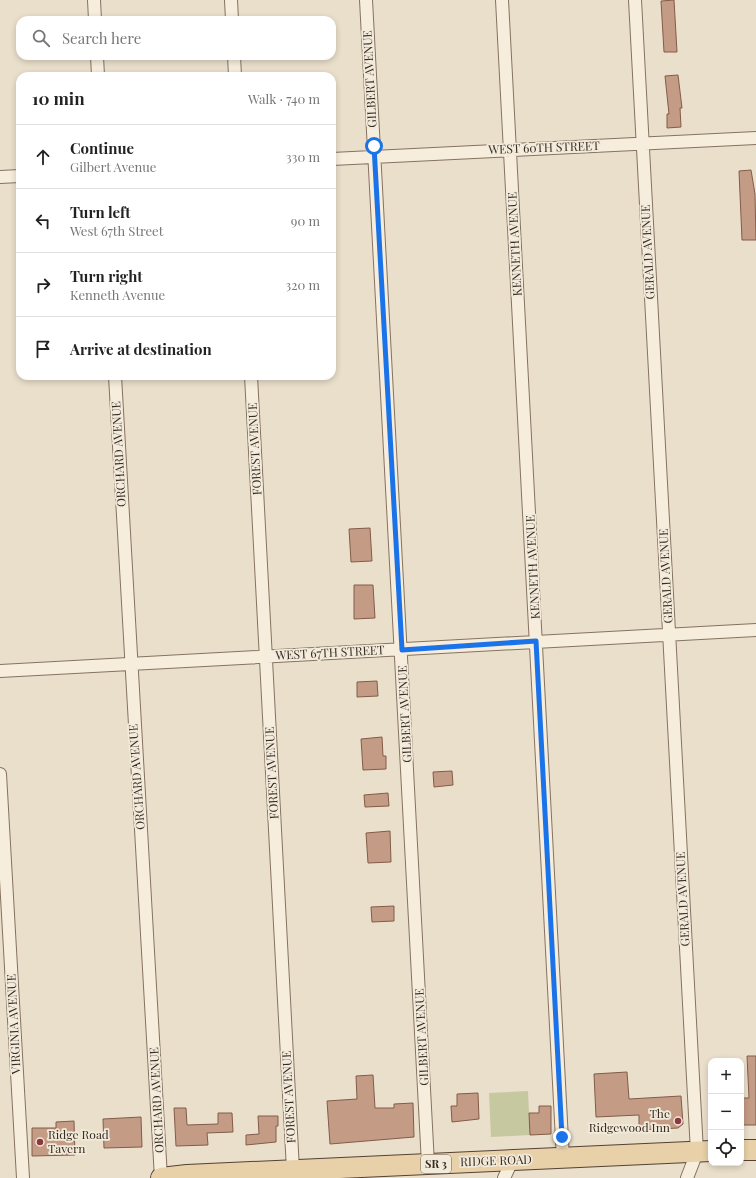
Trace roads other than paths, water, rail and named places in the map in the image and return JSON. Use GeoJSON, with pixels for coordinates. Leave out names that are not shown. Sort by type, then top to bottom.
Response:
{"type":"FeatureCollection","features":[{"type":"Feature","properties":{"kind":"main road"},"geometry":{"type":"LineString","coordinates":[[744,1150],[756,1150]]}},
{"type":"Feature","properties":{"kind":"main road","name":"RIDGE ROAD"},"geometry":{"type":"LineString","coordinates":[[161,1178],[293,1170],[351,1173],[428,1164],[508,1169],[563,1159],[704,1151]]}},
{"type":"Feature","properties":{"kind":"street"},"geometry":{"type":"LineString","coordinates":[[94,0],[95,16]]}},
{"type":"Feature","properties":{"kind":"street"},"geometry":{"type":"LineString","coordinates":[[231,0],[232,16]]}},
{"type":"Feature","properties":{"kind":"street","name":"GILBERT AVENUE"},"geometry":{"type":"LineString","coordinates":[[366,0],[402,650],[428,1164]]}},
{"type":"Feature","properties":{"kind":"street","name":"KENNETH AVENUE"},"geometry":{"type":"LineString","coordinates":[[502,0],[563,1159]]}},
{"type":"Feature","properties":{"kind":"street","name":"GERALD AVENUE"},"geometry":{"type":"LineString","coordinates":[[635,0],[669,635],[704,1151]]}},
{"type":"Feature","properties":{"kind":"street"},"geometry":{"type":"LineString","coordinates":[[97,60],[98,72]]}},
{"type":"Feature","properties":{"kind":"street"},"geometry":{"type":"LineString","coordinates":[[234,60],[235,72]]}},
{"type":"Feature","properties":{"kind":"street","name":"WEST 60TH STREET"},"geometry":{"type":"LineString","coordinates":[[336,159],[756,138]]}},
{"type":"Feature","properties":{"kind":"street"},"geometry":{"type":"LineString","coordinates":[[0,177],[16,176]]}},
{"type":"Feature","properties":{"kind":"street","name":"ORCHARD AVENUE"},"geometry":{"type":"LineString","coordinates":[[115,380],[130,664],[161,1178]]}},
{"type":"Feature","properties":{"kind":"street","name":"FOREST AVENUE"},"geometry":{"type":"LineString","coordinates":[[251,380],[293,1170]]}},
{"type":"Feature","properties":{"kind":"street","name":"WEST 67TH STREET"},"geometry":{"type":"LineString","coordinates":[[0,670],[402,650],[536,641],[756,630]]}},
{"type":"Feature","properties":{"kind":"street","name":"VIRGINIA AVENUE"},"geometry":{"type":"LineString","coordinates":[[0,774],[22,1178]]}},
{"type":"Feature","properties":{"kind":"street"},"geometry":{"type":"LineString","coordinates":[[687,1178],[704,1151]]}},
{"type":"Feature","properties":{"kind":"place","name":"The Ridgewood Inn"},"geometry":{"type":"Point","coordinates":[678,1121]}},
{"type":"Feature","properties":{"kind":"place","name":"Ridge Road Tavern"},"geometry":{"type":"Point","coordinates":[40,1142]}}]}
